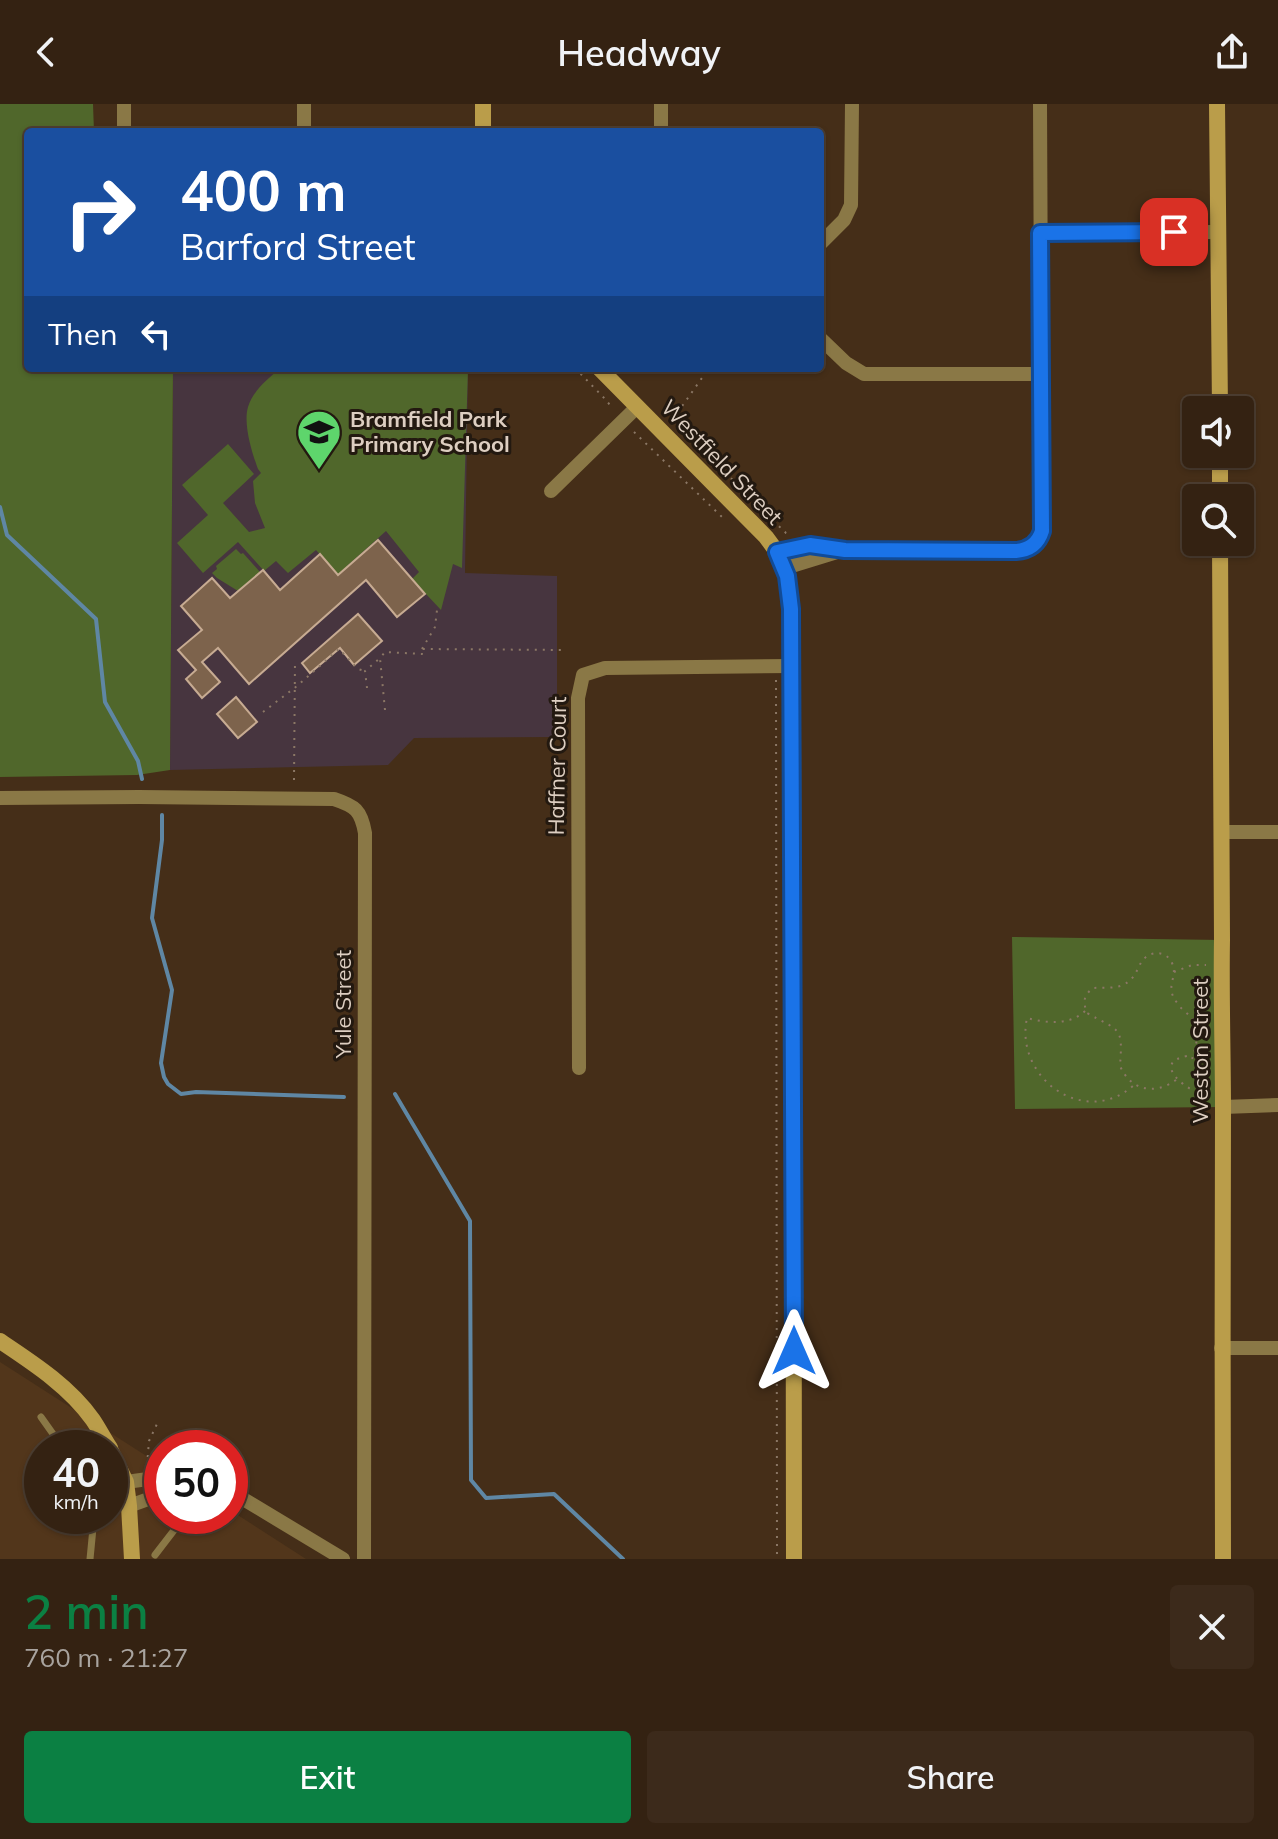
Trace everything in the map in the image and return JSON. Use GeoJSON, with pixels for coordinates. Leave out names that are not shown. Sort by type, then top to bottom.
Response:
{"type":"FeatureCollection","features":[{"type":"Feature","properties":{"kind":"main road"},"geometry":{"type":"LineString","coordinates":[[483,104],[483,128]]}},
{"type":"Feature","properties":{"kind":"main road"},"geometry":{"type":"LineString","coordinates":[[1217,104],[1220,396]]}},
{"type":"Feature","properties":{"kind":"main road","name":"Westfield Street"},"geometry":{"type":"LineString","coordinates":[[603,372],[766,537],[785,568],[791,609],[792,666],[794,1559]]}},
{"type":"Feature","properties":{"kind":"main road","name":"Weston Street"},"geometry":{"type":"LineString","coordinates":[[1220,556],[1222,832],[1217,1102],[1223,1559]]}},
{"type":"Feature","properties":{"kind":"main road"},"geometry":{"type":"LineString","coordinates":[[0,1341],[64,1388],[99,1430]]}},
{"type":"Feature","properties":{"kind":"main road"},"geometry":{"type":"LineString","coordinates":[[128,1498],[132,1559]]}},
{"type":"Feature","properties":{"kind":"street"},"geometry":{"type":"LineString","coordinates":[[124,104],[124,128]]}},
{"type":"Feature","properties":{"kind":"street"},"geometry":{"type":"LineString","coordinates":[[304,104],[304,128]]}},
{"type":"Feature","properties":{"kind":"street"},"geometry":{"type":"LineString","coordinates":[[661,104],[661,128]]}},
{"type":"Feature","properties":{"kind":"street"},"geometry":{"type":"LineString","coordinates":[[824,240],[844,220],[851,205],[852,104]]}},
{"type":"Feature","properties":{"kind":"street"},"geometry":{"type":"LineString","coordinates":[[777,552],[810,545],[845,550],[1016,551],[1034,545],[1042,531],[1040,104]]}},
{"type":"Feature","properties":{"kind":"street"},"geometry":{"type":"LineString","coordinates":[[1040,233],[1218,232]]}},
{"type":"Feature","properties":{"kind":"street"},"geometry":{"type":"LineString","coordinates":[[824,342],[846,363],[864,374],[1041,374]]}},
{"type":"Feature","properties":{"kind":"street"},"geometry":{"type":"LineString","coordinates":[[551,491],[637,407]]}},
{"type":"Feature","properties":{"kind":"street"},"geometry":{"type":"LineString","coordinates":[[785,568],[845,550]]}},
{"type":"Feature","properties":{"kind":"street","name":"Haffner Court"},"geometry":{"type":"LineString","coordinates":[[579,1068],[578,698],[583,675],[605,668],[792,666]]}},
{"type":"Feature","properties":{"kind":"street","name":"Yule Street"},"geometry":{"type":"LineString","coordinates":[[0,798],[334,799],[351,805],[362,818],[365,833],[366,1074],[364,1559]]}},
{"type":"Feature","properties":{"kind":"street"},"geometry":{"type":"LineString","coordinates":[[1222,832],[1278,832]]}},
{"type":"Feature","properties":{"kind":"street"},"geometry":{"type":"LineString","coordinates":[[1217,1102],[1278,1105]]}},
{"type":"Feature","properties":{"kind":"street"},"geometry":{"type":"LineString","coordinates":[[1221,1348],[1278,1348]]}},
{"type":"Feature","properties":{"kind":"street"},"geometry":{"type":"LineString","coordinates":[[129,1506],[144,1501]]}},
{"type":"Feature","properties":{"kind":"street"},"geometry":{"type":"LineString","coordinates":[[248,1502],[343,1559]]}},
{"type":"Feature","properties":{"kind":"lane"},"geometry":{"type":"LineString","coordinates":[[41,1417],[50,1430]]}},
{"type":"Feature","properties":{"kind":"lane"},"geometry":{"type":"LineString","coordinates":[[90,1559],[92,1534]]}},
{"type":"Feature","properties":{"kind":"lane"},"geometry":{"type":"LineString","coordinates":[[155,1555],[171,1534]]}},
{"type":"Feature","properties":{"kind":"path"},"geometry":{"type":"LineString","coordinates":[[579,372],[616,414]]}},
{"type":"Feature","properties":{"kind":"path"},"geometry":{"type":"LineString","coordinates":[[661,431],[677,416],[706,372]]}},
{"type":"Feature","properties":{"kind":"path"},"geometry":{"type":"LineString","coordinates":[[629,428],[643,438],[722,517]]}},
{"type":"Feature","properties":{"kind":"path"},"geometry":{"type":"LineString","coordinates":[[747,496],[786,533],[796,534]]}},
{"type":"Feature","properties":{"kind":"path"},"geometry":{"type":"LineString","coordinates":[[365,671],[385,652],[422,654],[421,649],[435,627],[437,610]]}},
{"type":"Feature","properties":{"kind":"path"},"geometry":{"type":"LineString","coordinates":[[263,712],[339,649],[358,669],[365,671]]}},
{"type":"Feature","properties":{"kind":"path"},"geometry":{"type":"LineString","coordinates":[[421,649],[566,650]]}},
{"type":"Feature","properties":{"kind":"path"},"geometry":{"type":"LineString","coordinates":[[380,658],[385,710]]}},
{"type":"Feature","properties":{"kind":"path"},"geometry":{"type":"LineString","coordinates":[[294,780],[295,661]]}},
{"type":"Feature","properties":{"kind":"path"},"geometry":{"type":"LineString","coordinates":[[365,671],[367,688]]}},
{"type":"Feature","properties":{"kind":"path"},"geometry":{"type":"LineString","coordinates":[[776,680],[777,1559]]}},
{"type":"Feature","properties":{"kind":"path"},"geometry":{"type":"LineString","coordinates":[[1176,1080],[1159,1089],[1135,1085],[1120,1066],[1122,1047],[1117,1032],[1105,1021],[1090,1015],[1084,1000],[1090,990],[1125,984],[1138,972],[1146,957],[1153,953],[1167,956],[1173,965],[1171,992],[1195,1024],[1197,1041],[1192,1059],[1183,1056],[1174,1062],[1172,1070],[1176,1080],[1195,1093],[1217,1102]]}},
{"type":"Feature","properties":{"kind":"path"},"geometry":{"type":"LineString","coordinates":[[1174,972],[1192,965],[1211,965]]}},
{"type":"Feature","properties":{"kind":"path"},"geometry":{"type":"LineString","coordinates":[[1086,1009],[1074,1019],[1063,1022],[1027,1018],[1025,1035],[1037,1070],[1054,1089],[1076,1100],[1104,1101],[1124,1094],[1135,1085]]}},
{"type":"Feature","properties":{"kind":"path"},"geometry":{"type":"LineString","coordinates":[[154,1430],[157,1424]]}},
{"type":"Feature","properties":{"kind":"shaded area","name":"Bramfield Park Primary School"},"geometry":{"type":"Polygon","coordinates":[[[173,372],[468,372],[465,573],[557,576],[557,737],[414,738],[388,765],[170,770],[173,372]]]}},
{"type":"Feature","properties":{"kind":"shaded area"},"geometry":{"type":"Polygon","coordinates":[[[0,1362],[106,1430],[24,1430],[24,1534],[128,1534],[128,1444],[144,1454],[144,1534],[248,1534],[248,1522],[306,1559],[0,1559],[0,1362]]]}},
{"type":"Feature","properties":{"kind":"green space"},"geometry":{"type":"Polygon","coordinates":[[[0,104],[93,104],[94,128],[24,128],[24,372],[173,372],[170,770],[137,775],[0,777],[0,104]]]}},
{"type":"Feature","properties":{"kind":"green space"},"geometry":{"type":"Polygon","coordinates":[[[276,372],[468,372],[462,568],[453,564],[441,610],[412,579],[419,572],[386,531],[347,566],[355,576],[346,584],[316,550],[288,573],[276,561],[264,571],[238,542],[203,573],[177,543],[208,515],[182,485],[228,444],[254,474],[223,503],[249,532],[265,528],[255,503],[253,481],[261,473],[251,447],[247,414],[250,401],[276,372]]]}},
{"type":"Feature","properties":{"kind":"green space"},"geometry":{"type":"Polygon","coordinates":[[[236,549],[260,572],[238,591],[212,573],[236,549]]]}},
{"type":"Feature","properties":{"kind":"green space"},"geometry":{"type":"Polygon","coordinates":[[[1012,937],[1222,940],[1223,1107],[1015,1109],[1012,937]]]}},
{"type":"Feature","properties":{"kind":"building"},"geometry":{"type":"Polygon","coordinates":[[[378,540],[425,594],[397,617],[366,580],[249,684],[218,648],[202,662],[220,682],[202,698],[186,679],[196,670],[178,650],[202,630],[181,606],[212,578],[230,598],[263,570],[280,590],[320,554],[338,575],[378,540]]]}},
{"type":"Feature","properties":{"kind":"building"},"geometry":{"type":"Polygon","coordinates":[[[358,614],[382,641],[354,665],[340,648],[310,673],[302,663],[358,614]]]}},
{"type":"Feature","properties":{"kind":"building"},"geometry":{"type":"Polygon","coordinates":[[[236,697],[257,722],[238,738],[217,714],[236,697]]]}},
{"type":"Feature","properties":{"kind":"waterway"},"geometry":{"type":"LineString","coordinates":[[0,507],[7,535],[96,619],[105,702],[138,761],[142,779]]}},
{"type":"Feature","properties":{"kind":"waterway"},"geometry":{"type":"LineString","coordinates":[[162,815],[162,840],[152,918],[172,990],[161,1063],[168,1084],[181,1094],[344,1097]]}},
{"type":"Feature","properties":{"kind":"waterway"},"geometry":{"type":"LineString","coordinates":[[395,1094],[470,1221],[471,1480],[486,1498],[554,1494],[623,1559]]}},
{"type":"Feature","properties":{"kind":"place","name":"Bramfield Park Primary School"},"geometry":{"type":"Point","coordinates":[319,471]}},
{"type":"Feature","properties":{"kind":"route"},"geometry":{"type":"LineString","coordinates":[[794,1351],[791,609],[787,576],[777,552],[810,545],[845,550],[1016,551],[1034,545],[1042,531],[1040,233],[1174,232]]}}]}
